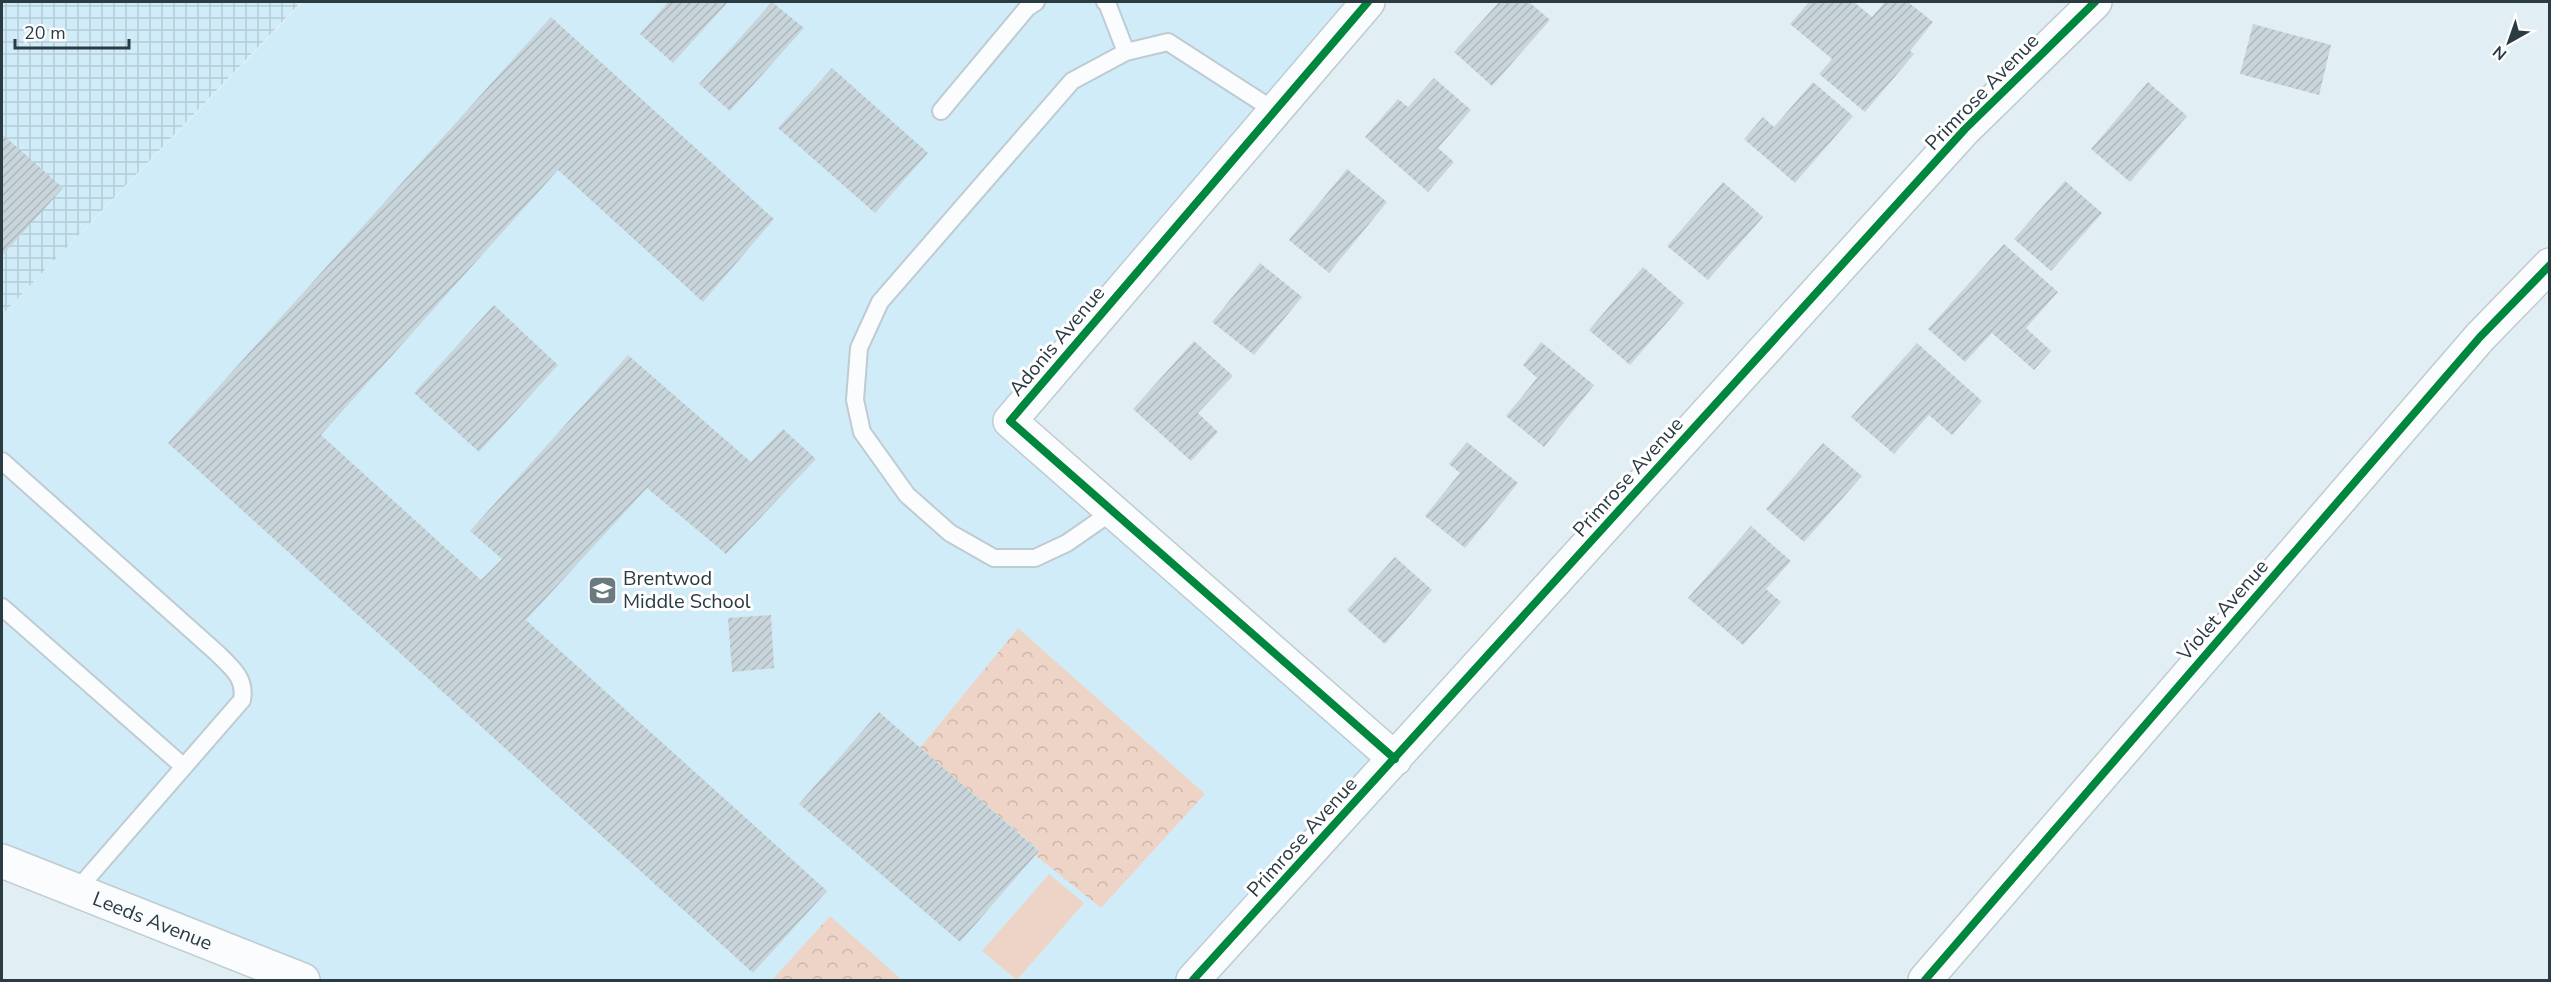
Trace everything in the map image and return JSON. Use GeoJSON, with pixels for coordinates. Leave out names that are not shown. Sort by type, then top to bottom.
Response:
{"type":"FeatureCollection","features":[{"type":"Feature","properties":{"kind":"street","name":"Adonis Avenue"},"geometry":{"type":"LineString","coordinates":[[1368,2],[1010,421],[1395,759]]}},
{"type":"Feature","properties":{"kind":"street","name":"Primrose Avenue"},"geometry":{"type":"LineString","coordinates":[[1193,981],[1965,129],[2095,2]]}},
{"type":"Feature","properties":{"kind":"street","name":"Violet Avenue"},"geometry":{"type":"LineString","coordinates":[[1925,981],[2480,337],[2550,264]]}},
{"type":"Feature","properties":{"kind":"street","name":"Leeds Avenue"},"geometry":{"type":"LineString","coordinates":[[2,861],[303,981]]}},
{"type":"Feature","properties":{"kind":"lane"},"geometry":{"type":"LineString","coordinates":[[941,111],[1035,2]]}},
{"type":"Feature","properties":{"kind":"lane"},"geometry":{"type":"LineString","coordinates":[[1104,2],[1107,3],[1126,52]]}},
{"type":"Feature","properties":{"kind":"lane"},"geometry":{"type":"LineString","coordinates":[[1113,511],[1068,543],[1035,558],[994,558],[950,533],[907,495],[862,432],[855,400],[859,348],[880,302],[1072,81],[1126,52],[1168,42],[1275,111]]}},
{"type":"Feature","properties":{"kind":"lane"},"geometry":{"type":"LineString","coordinates":[[2,461],[239,675],[244,688],[242,700],[76,891]]}},
{"type":"Feature","properties":{"kind":"lane"},"geometry":{"type":"LineString","coordinates":[[2,607],[184,767]]}},
{"type":"Feature","properties":{"kind":"shaded area"},"geometry":{"type":"Polygon","coordinates":[[[2,2],[301,2],[2,315],[2,2]]]}},
{"type":"Feature","properties":{"kind":"shaded area","name":"Brentwod Middle School"},"geometry":{"type":"Polygon","coordinates":[[[303,2],[1368,2],[1011,421],[1395,759],[1193,980],[303,980],[2,861],[2,316],[303,2]]]}},
{"type":"Feature","properties":{"kind":"green space"},"geometry":{"type":"Polygon","coordinates":[[[1018,628],[1205,794],[1101,908],[1035,855],[1039,850],[920,748],[1018,628]]]}},
{"type":"Feature","properties":{"kind":"green space"},"geometry":{"type":"Polygon","coordinates":[[[1049,874],[1084,903],[1017,980],[982,951],[1049,874]]]}},
{"type":"Feature","properties":{"kind":"green space"},"geometry":{"type":"Polygon","coordinates":[[[830,916],[902,980],[772,980],[830,916]]]}},
{"type":"Feature","properties":{"kind":"building"},"geometry":{"type":"Polygon","coordinates":[[[668,2],[728,2],[673,63],[640,34],[668,2]]]}},
{"type":"Feature","properties":{"kind":"building"},"geometry":{"type":"Polygon","coordinates":[[[772,2],[804,28],[730,111],[699,84],[772,2]]]}},
{"type":"Feature","properties":{"kind":"building"},"geometry":{"type":"Polygon","coordinates":[[[1499,2],[1529,2],[1550,20],[1492,86],[1454,52],[1499,2]]]}},
{"type":"Feature","properties":{"kind":"building"},"geometry":{"type":"Polygon","coordinates":[[[1809,2],[1854,2],[1872,17],[1885,2],[1908,2],[1933,22],[1910,51],[1914,54],[1865,112],[1819,74],[1832,59],[1790,24],[1809,2]]]}},
{"type":"Feature","properties":{"kind":"building"},"geometry":{"type":"Polygon","coordinates":[[[551,17],[774,219],[703,302],[558,170],[321,435],[481,580],[502,559],[470,531],[628,355],[751,462],[783,429],[816,459],[726,554],[647,488],[526,620],[827,891],[753,973],[168,443],[551,17]]]}},
{"type":"Feature","properties":{"kind":"building"},"geometry":{"type":"Polygon","coordinates":[[[2253,24],[2331,45],[2319,95],[2240,74],[2253,24]]]}},
{"type":"Feature","properties":{"kind":"building"},"geometry":{"type":"Polygon","coordinates":[[[832,68],[928,153],[875,213],[778,128],[832,68]]]}},
{"type":"Feature","properties":{"kind":"building"},"geometry":{"type":"Polygon","coordinates":[[[1434,78],[1471,110],[1438,148],[1454,162],[1428,192],[1365,137],[1398,99],[1408,107],[1434,78]]]}},
{"type":"Feature","properties":{"kind":"building"},"geometry":{"type":"Polygon","coordinates":[[[1813,82],[1853,116],[1795,183],[1744,139],[1763,117],[1774,127],[1813,82]]]}},
{"type":"Feature","properties":{"kind":"building"},"geometry":{"type":"Polygon","coordinates":[[[2148,82],[2187,116],[2130,182],[2091,149],[2148,82]]]}},
{"type":"Feature","properties":{"kind":"building"},"geometry":{"type":"Polygon","coordinates":[[[2,134],[63,188],[2,256],[2,134]]]}},
{"type":"Feature","properties":{"kind":"building"},"geometry":{"type":"Polygon","coordinates":[[[1347,169],[1387,202],[1329,273],[1289,240],[1347,169]]]}},
{"type":"Feature","properties":{"kind":"building"},"geometry":{"type":"Polygon","coordinates":[[[2065,181],[2102,213],[2051,271],[2014,239],[2065,181]]]}},
{"type":"Feature","properties":{"kind":"building"},"geometry":{"type":"Polygon","coordinates":[[[1723,182],[1763,217],[1708,280],[1667,246],[1723,182]]]}},
{"type":"Feature","properties":{"kind":"building"},"geometry":{"type":"Polygon","coordinates":[[[2004,244],[2058,292],[2026,328],[2051,351],[2034,370],[1992,333],[1965,362],[1928,329],[2004,244]]]}},
{"type":"Feature","properties":{"kind":"building"},"geometry":{"type":"Polygon","coordinates":[[[1260,263],[1302,297],[1254,355],[1212,322],[1260,263]]]}},
{"type":"Feature","properties":{"kind":"building"},"geometry":{"type":"Polygon","coordinates":[[[1643,267],[1684,303],[1630,365],[1589,330],[1643,267]]]}},
{"type":"Feature","properties":{"kind":"building"},"geometry":{"type":"Polygon","coordinates":[[[494,305],[558,365],[479,452],[414,393],[494,305]]]}},
{"type":"Feature","properties":{"kind":"building"},"geometry":{"type":"Polygon","coordinates":[[[1194,341],[1233,376],[1198,413],[1218,432],[1191,461],[1133,409],[1194,341]]]}},
{"type":"Feature","properties":{"kind":"building"},"geometry":{"type":"Polygon","coordinates":[[[1541,342],[1594,385],[1544,447],[1506,416],[1537,378],[1523,365],[1541,342]]]}},
{"type":"Feature","properties":{"kind":"building"},"geometry":{"type":"Polygon","coordinates":[[[1917,343],[1982,401],[1952,435],[1929,415],[1894,454],[1851,417],[1917,343]]]}},
{"type":"Feature","properties":{"kind":"building"},"geometry":{"type":"Polygon","coordinates":[[[1467,442],[1518,483],[1465,548],[1425,516],[1460,473],[1449,464],[1467,442]]]}},
{"type":"Feature","properties":{"kind":"building"},"geometry":{"type":"Polygon","coordinates":[[[1823,443],[1862,476],[1804,542],[1766,509],[1823,443]]]}},
{"type":"Feature","properties":{"kind":"building"},"geometry":{"type":"Polygon","coordinates":[[[1751,526],[1791,561],[1766,589],[1781,602],[1743,645],[1688,598],[1751,526]]]}},
{"type":"Feature","properties":{"kind":"building"},"geometry":{"type":"Polygon","coordinates":[[[1395,557],[1432,590],[1385,644],[1347,610],[1395,557]]]}},
{"type":"Feature","properties":{"kind":"building"},"geometry":{"type":"Polygon","coordinates":[[[771,615],[774,668],[732,672],[728,618],[771,615]]]}},
{"type":"Feature","properties":{"kind":"building"},"geometry":{"type":"Polygon","coordinates":[[[879,712],[1039,851],[960,942],[799,804],[879,712]]]}},
{"type":"Feature","properties":{"kind":"cycle path"},"geometry":{"type":"LineString","coordinates":[[1368,2],[1010,421],[1395,759]]}},
{"type":"Feature","properties":{"kind":"cycle path"},"geometry":{"type":"LineString","coordinates":[[1193,980],[1965,129],[2095,2]]}},
{"type":"Feature","properties":{"kind":"cycle path"},"geometry":{"type":"LineString","coordinates":[[1925,980],[2480,337],[2550,265]]}},
{"type":"Feature","properties":{"kind":"place","name":"Brentwod Middle School"},"geometry":{"type":"Point","coordinates":[602,590]}}]}
